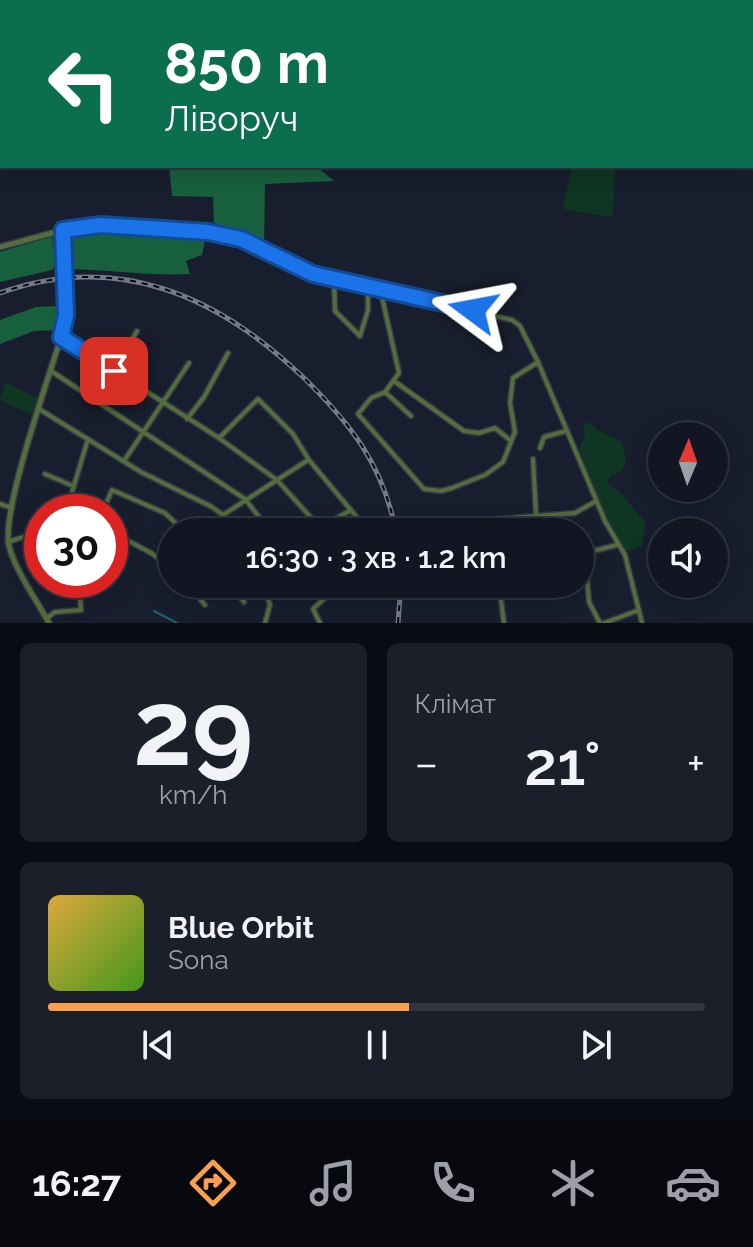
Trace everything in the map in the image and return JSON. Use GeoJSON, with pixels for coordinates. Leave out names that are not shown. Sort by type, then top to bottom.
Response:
{"type":"FeatureCollection","features":[{"type":"Feature","properties":{"kind":"street"},"geometry":{"type":"LineString","coordinates":[[0,247],[63,230],[101,225],[208,232],[241,239],[313,274],[501,317],[520,326],[596,501],[625,555],[642,623]]}},
{"type":"Feature","properties":{"kind":"street"},"geometry":{"type":"LineString","coordinates":[[63,230],[66,315],[12,508],[8,542],[48,621],[55,612],[81,610],[80,598]]}},
{"type":"Feature","properties":{"kind":"street"},"geometry":{"type":"LineString","coordinates":[[333,279],[335,311],[360,336],[368,310],[368,288]]}},
{"type":"Feature","properties":{"kind":"street"},"geometry":{"type":"LineString","coordinates":[[380,288],[399,373],[385,392],[371,398],[358,414],[420,487],[441,491],[485,475],[503,462],[515,427],[510,403],[513,378],[538,362]]}},
{"type":"Feature","properties":{"kind":"street"},"geometry":{"type":"LineString","coordinates":[[114,371],[137,331]]}},
{"type":"Feature","properties":{"kind":"street"},"geometry":{"type":"LineString","coordinates":[[61,337],[219,438],[277,480],[311,518]]}},
{"type":"Feature","properties":{"kind":"street"},"geometry":{"type":"LineString","coordinates":[[187,419],[204,397],[228,353]]}},
{"type":"Feature","properties":{"kind":"street"},"geometry":{"type":"LineString","coordinates":[[124,461],[189,363]]}},
{"type":"Feature","properties":{"kind":"street"},"geometry":{"type":"LineString","coordinates":[[51,371],[245,499],[260,518]]}},
{"type":"Feature","properties":{"kind":"street"},"geometry":{"type":"LineString","coordinates":[[394,381],[464,431],[479,433],[495,428],[511,441]]}},
{"type":"Feature","properties":{"kind":"street"},"geometry":{"type":"LineString","coordinates":[[385,392],[411,416]]}},
{"type":"Feature","properties":{"kind":"street"},"geometry":{"type":"LineString","coordinates":[[219,438],[258,399],[293,434],[309,460],[358,518]]}},
{"type":"Feature","properties":{"kind":"street"},"geometry":{"type":"LineString","coordinates":[[39,409],[225,518]]}},
{"type":"Feature","properties":{"kind":"street"},"geometry":{"type":"LineString","coordinates":[[540,448],[544,437],[566,431]]}},
{"type":"Feature","properties":{"kind":"street"},"geometry":{"type":"LineString","coordinates":[[71,494],[88,439]]}},
{"type":"Feature","properties":{"kind":"street"},"geometry":{"type":"LineString","coordinates":[[533,459],[536,517]]}},
{"type":"Feature","properties":{"kind":"street"},"geometry":{"type":"LineString","coordinates":[[223,515],[309,460]]}},
{"type":"Feature","properties":{"kind":"street"},"geometry":{"type":"LineString","coordinates":[[45,474],[73,486]]}},
{"type":"Feature","properties":{"kind":"street"},"geometry":{"type":"LineString","coordinates":[[128,497],[170,518]]}},
{"type":"Feature","properties":{"kind":"street"},"geometry":{"type":"LineString","coordinates":[[520,518],[575,513],[596,501]]}},
{"type":"Feature","properties":{"kind":"street"},"geometry":{"type":"LineString","coordinates":[[0,504],[12,508]]}},
{"type":"Feature","properties":{"kind":"street"},"geometry":{"type":"LineString","coordinates":[[339,518],[351,510]]}},
{"type":"Feature","properties":{"kind":"street"},"geometry":{"type":"LineString","coordinates":[[8,542],[24,537]]}},
{"type":"Feature","properties":{"kind":"street"},"geometry":{"type":"LineString","coordinates":[[128,541],[158,558]]}},
{"type":"Feature","properties":{"kind":"street"},"geometry":{"type":"LineString","coordinates":[[594,551],[618,544]]}},
{"type":"Feature","properties":{"kind":"street"},"geometry":{"type":"LineString","coordinates":[[199,598],[205,605]]}},
{"type":"Feature","properties":{"kind":"street"},"geometry":{"type":"LineString","coordinates":[[241,598],[244,602]]}},
{"type":"Feature","properties":{"kind":"street"},"geometry":{"type":"LineString","coordinates":[[265,623],[270,605],[268,598]]}},
{"type":"Feature","properties":{"kind":"street"},"geometry":{"type":"LineString","coordinates":[[320,623],[313,609],[325,598]]}},
{"type":"Feature","properties":{"kind":"street"},"geometry":{"type":"LineString","coordinates":[[501,598],[504,623]]}},
{"type":"Feature","properties":{"kind":"street"},"geometry":{"type":"LineString","coordinates":[[588,598],[602,623],[639,610]]}},
{"type":"Feature","properties":{"kind":"green space"},"geometry":{"type":"Polygon","coordinates":[[[169,168],[318,168],[334,181],[265,184],[264,243],[252,235],[214,223],[213,197],[172,196],[169,168]]]}},
{"type":"Feature","properties":{"kind":"green space"},"geometry":{"type":"Polygon","coordinates":[[[572,168],[615,168],[613,215],[608,217],[563,209],[572,168]]]}},
{"type":"Feature","properties":{"kind":"green space"},"geometry":{"type":"Polygon","coordinates":[[[84,218],[224,227],[255,241],[191,229],[83,223],[84,218]]]}},
{"type":"Feature","properties":{"kind":"green space"},"geometry":{"type":"Polygon","coordinates":[[[78,231],[206,235],[202,255],[186,261],[190,274],[161,274],[69,269],[69,237],[78,231]]]}},
{"type":"Feature","properties":{"kind":"green space"},"geometry":{"type":"Polygon","coordinates":[[[52,236],[56,265],[52,270],[0,282],[0,252],[52,236]]]}},
{"type":"Feature","properties":{"kind":"green space"},"geometry":{"type":"Polygon","coordinates":[[[59,306],[58,330],[34,331],[0,344],[0,320],[36,307],[59,306]]]}},
{"type":"Feature","properties":{"kind":"green space"},"geometry":{"type":"Polygon","coordinates":[[[5,382],[39,399],[34,416],[0,400],[5,382]]]}},
{"type":"Feature","properties":{"kind":"green space"},"geometry":{"type":"Polygon","coordinates":[[[590,422],[597,430],[622,442],[626,459],[623,470],[611,476],[607,483],[621,493],[646,523],[642,546],[626,551],[613,532],[578,453],[585,434],[584,425],[590,422]]]}},
{"type":"Feature","properties":{"kind":"waterway"},"geometry":{"type":"LineString","coordinates":[[154,611],[177,623]]}},
{"type":"Feature","properties":{"kind":"railway"},"geometry":{"type":"LineString","coordinates":[[0,293],[43,281],[85,277],[125,280],[164,289],[201,304],[237,324],[304,378],[350,429],[374,466],[392,518]]}},
{"type":"Feature","properties":{"kind":"railway"},"geometry":{"type":"LineString","coordinates":[[398,623],[400,598]]}},
{"type":"Feature","properties":{"kind":"route"},"geometry":{"type":"LineString","coordinates":[[114,371],[61,337],[67,294],[63,230],[101,225],[208,232],[241,239],[313,274],[473,310]]}}]}
